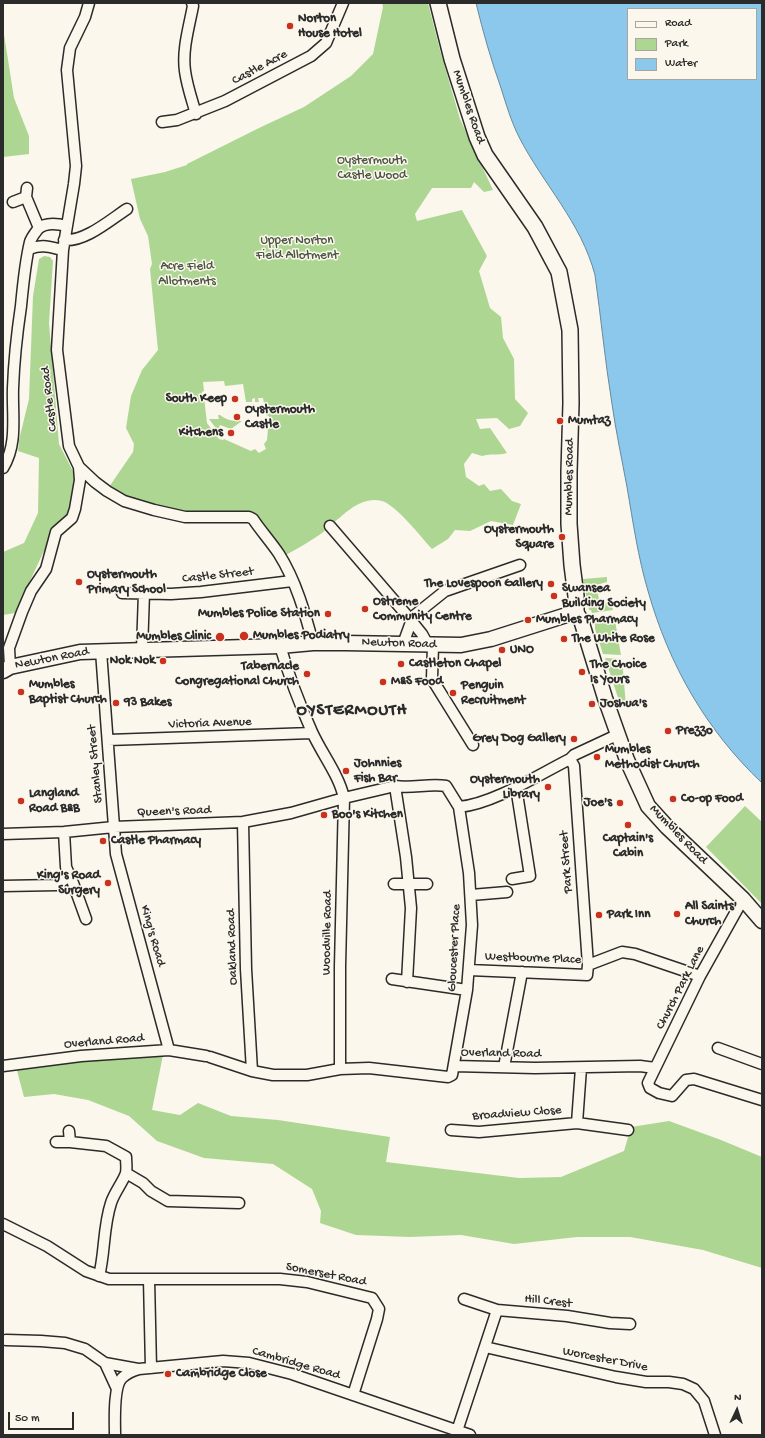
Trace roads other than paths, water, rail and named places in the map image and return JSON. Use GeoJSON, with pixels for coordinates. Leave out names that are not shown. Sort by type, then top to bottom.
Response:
{"type":"FeatureCollection","features":[{"type":"Feature","properties":{"kind":"main road","name":"Mumbles Road"},"geometry":{"type":"LineString","coordinates":[[438,3],[452,59],[477,137],[485,155],[535,227],[559,272],[570,330],[571,403],[569,524],[576,596],[576,612],[581,620],[627,760],[648,806],[667,827],[743,899],[762,921]]}},
{"type":"Feature","properties":{"kind":"main road","name":"Newton Road"},"geometry":{"type":"LineString","coordinates":[[7,669],[80,652],[280,646],[313,643],[461,645],[492,639],[576,612]]}},
{"type":"Feature","properties":{"kind":"street","name":"Castle Road"},"geometry":{"type":"LineString","coordinates":[[89,3],[85,17],[70,48],[67,70],[76,166],[64,245],[57,350],[69,446],[79,467],[106,491],[124,501],[141,507],[185,517],[249,517],[253,519],[279,554],[302,605],[313,643]]}},
{"type":"Feature","properties":{"kind":"street"},"geometry":{"type":"LineString","coordinates":[[192,3],[193,6],[185,52],[185,70],[189,92],[196,114]]}},
{"type":"Feature","properties":{"kind":"street","name":"Castle Acre"},"geometry":{"type":"LineString","coordinates":[[162,122],[177,120],[196,114],[225,101],[311,56],[326,43],[343,3]]}},
{"type":"Feature","properties":{"kind":"street"},"geometry":{"type":"LineString","coordinates":[[13,202],[27,193],[38,240],[44,246]]}},
{"type":"Feature","properties":{"kind":"street"},"geometry":{"type":"LineString","coordinates":[[29,249],[38,246],[64,245],[99,228],[127,209]]}},
{"type":"Feature","properties":{"kind":"street"},"geometry":{"type":"LineString","coordinates":[[3,468],[10,455],[13,438],[13,388],[16,349],[23,284],[31,241],[37,231],[45,225],[58,224],[67,226]]}},
{"type":"Feature","properties":{"kind":"street"},"geometry":{"type":"LineString","coordinates":[[7,669],[9,648],[31,591],[46,569],[56,532],[72,518],[80,480],[79,467]]}},
{"type":"Feature","properties":{"kind":"street"},"geometry":{"type":"LineString","coordinates":[[330,526],[430,645],[432,679],[473,745]]}},
{"type":"Feature","properties":{"kind":"street"},"geometry":{"type":"LineString","coordinates":[[403,644],[411,621],[445,591],[520,565]]}},
{"type":"Feature","properties":{"kind":"street","name":"Castle Street"},"geometry":{"type":"LineString","coordinates":[[122,593],[171,594],[201,592],[292,581]]}},
{"type":"Feature","properties":{"kind":"street"},"geometry":{"type":"LineString","coordinates":[[142,650],[144,594]]}},
{"type":"Feature","properties":{"kind":"street"},"geometry":{"type":"LineString","coordinates":[[280,646],[295,691],[312,733],[341,786],[344,798]]}},
{"type":"Feature","properties":{"kind":"street","name":"Stanley Street"},"geometry":{"type":"LineString","coordinates":[[100,651],[114,827]]}},
{"type":"Feature","properties":{"kind":"street","name":"Victoria Avenue"},"geometry":{"type":"LineString","coordinates":[[108,740],[312,733]]}},
{"type":"Feature","properties":{"kind":"street"},"geometry":{"type":"LineString","coordinates":[[459,807],[465,807],[516,787],[574,755],[619,734]]}},
{"type":"Feature","properties":{"kind":"street","name":"Park Street"},"geometry":{"type":"LineString","coordinates":[[570,758],[574,766],[588,965]]}},
{"type":"Feature","properties":{"kind":"street","name":"Queen's Road"},"geometry":{"type":"LineString","coordinates":[[3,834],[64,832],[114,827],[243,822],[291,813],[394,786],[401,788],[439,785],[446,786],[459,807]]}},
{"type":"Feature","properties":{"kind":"street"},"geometry":{"type":"LineString","coordinates":[[394,786],[409,883],[411,908],[407,982]]}},
{"type":"Feature","properties":{"kind":"street"},"geometry":{"type":"LineString","coordinates":[[512,879],[530,876],[516,787]]}},
{"type":"Feature","properties":{"kind":"street","name":"Woodville Road"},"geometry":{"type":"LineString","coordinates":[[340,1069],[340,966],[344,798]]}},
{"type":"Feature","properties":{"kind":"street","name":"Gloucester Place"},"geometry":{"type":"LineString","coordinates":[[454,1066],[467,990],[472,925],[469,873],[459,807]]}},
{"type":"Feature","properties":{"kind":"street","name":"Oakland Road"},"geometry":{"type":"LineString","coordinates":[[243,822],[246,969],[252,1071]]}},
{"type":"Feature","properties":{"kind":"street","name":"King's Road"},"geometry":{"type":"LineString","coordinates":[[114,827],[116,854],[169,1050]]}},
{"type":"Feature","properties":{"kind":"street"},"geometry":{"type":"LineString","coordinates":[[64,832],[66,867],[86,919]]}},
{"type":"Feature","properties":{"kind":"street"},"geometry":{"type":"LineString","coordinates":[[3,886],[58,885],[69,876]]}},
{"type":"Feature","properties":{"kind":"street"},"geometry":{"type":"LineString","coordinates":[[394,884],[427,884]]}},
{"type":"Feature","properties":{"kind":"street"},"geometry":{"type":"LineString","coordinates":[[471,895],[507,892]]}},
{"type":"Feature","properties":{"kind":"street","name":"Church Park Lane"},"geometry":{"type":"LineString","coordinates":[[655,1068],[700,976],[743,899]]}},
{"type":"Feature","properties":{"kind":"street"},"geometry":{"type":"LineString","coordinates":[[588,965],[622,952],[635,954],[700,976]]}},
{"type":"Feature","properties":{"kind":"street","name":"Westbourne Place"},"geometry":{"type":"LineString","coordinates":[[469,970],[587,975],[588,965]]}},
{"type":"Feature","properties":{"kind":"street"},"geometry":{"type":"LineString","coordinates":[[504,1067],[522,972]]}},
{"type":"Feature","properties":{"kind":"street"},"geometry":{"type":"LineString","coordinates":[[392,979],[467,990]]}},
{"type":"Feature","properties":{"kind":"street"},"geometry":{"type":"LineString","coordinates":[[718,1048],[762,1064]]}},
{"type":"Feature","properties":{"kind":"street","name":"Overland Road"},"geometry":{"type":"LineString","coordinates":[[3,1066],[81,1056],[169,1050],[208,1056],[252,1071],[273,1075],[299,1075],[340,1069],[369,1068],[448,1077],[452,1075],[454,1066],[581,1068],[640,1066],[655,1068]]}},
{"type":"Feature","properties":{"kind":"street","name":"Broadview Close"},"geometry":{"type":"LineString","coordinates":[[452,1130],[479,1132],[577,1123],[581,1068]]}},
{"type":"Feature","properties":{"kind":"street"},"geometry":{"type":"LineString","coordinates":[[655,1068],[648,1083],[650,1088],[659,1093],[672,1096],[686,1080],[694,1079],[762,1100]]}},
{"type":"Feature","properties":{"kind":"street"},"geometry":{"type":"LineString","coordinates":[[577,1123],[628,1130]]}},
{"type":"Feature","properties":{"kind":"street"},"geometry":{"type":"LineString","coordinates":[[56,1142],[69,1136],[106,1146],[126,1157],[126,1173],[110,1203],[99,1276]]}},
{"type":"Feature","properties":{"kind":"street"},"geometry":{"type":"LineString","coordinates":[[126,1173],[168,1201],[239,1203]]}},
{"type":"Feature","properties":{"kind":"street","name":"Somerset Road"},"geometry":{"type":"LineString","coordinates":[[3,1224],[41,1242],[78,1268],[109,1279],[280,1279],[307,1282],[372,1298],[379,1309],[353,1394]]}},
{"type":"Feature","properties":{"kind":"street"},"geometry":{"type":"LineString","coordinates":[[149,1279],[151,1368]]}},
{"type":"Feature","properties":{"kind":"street","name":"Hill Crest"},"geometry":{"type":"LineString","coordinates":[[464,1299],[497,1310],[567,1316],[610,1323],[630,1324]]}},
{"type":"Feature","properties":{"kind":"street"},"geometry":{"type":"LineString","coordinates":[[457,1431],[497,1310]]}},
{"type":"Feature","properties":{"kind":"street"},"geometry":{"type":"LineString","coordinates":[[6,1340],[65,1342],[85,1349],[105,1363],[139,1369]]}},
{"type":"Feature","properties":{"kind":"street","name":"Worcester Drive"},"geometry":{"type":"LineString","coordinates":[[485,1347],[616,1377],[646,1382],[669,1382],[683,1384],[694,1389],[704,1401],[715,1435]]}},
{"type":"Feature","properties":{"kind":"street","name":"Cambridge Road"},"geometry":{"type":"LineString","coordinates":[[117,1389],[121,1379],[130,1372],[139,1369],[223,1361],[249,1364],[292,1374],[470,1435]]}},
{"type":"Feature","properties":{"kind":"street"},"geometry":{"type":"LineString","coordinates":[[105,1363],[117,1389],[114,1435]]}},
{"type":"Feature","properties":{"kind":"water"},"geometry":{"type":"Polygon","coordinates":[[[476,3],[762,3],[762,783],[742,763],[707,718],[692,695],[667,645],[644,578],[617,435],[607,372],[595,275],[581,238],[516,131],[487,46],[476,3]]]}},
{"type":"Feature","properties":{"kind":"place","name":"Norton House Hotel"},"geometry":{"type":"Point","coordinates":[290,26]}},
{"type":"Feature","properties":{"kind":"place","name":"South Keep"},"geometry":{"type":"Point","coordinates":[235,399]}},
{"type":"Feature","properties":{"kind":"place","name":"Oystermouth Castle"},"geometry":{"type":"Point","coordinates":[237,417]}},
{"type":"Feature","properties":{"kind":"place","name":"Mumtaz"},"geometry":{"type":"Point","coordinates":[560,421]}},
{"type":"Feature","properties":{"kind":"place","name":"Kitchens"},"geometry":{"type":"Point","coordinates":[231,433]}},
{"type":"Feature","properties":{"kind":"place","name":"Oystermouth Square"},"geometry":{"type":"Point","coordinates":[562,537]}},
{"type":"Feature","properties":{"kind":"place","name":"Oystermouth Primary School"},"geometry":{"type":"Point","coordinates":[79,582]}},
{"type":"Feature","properties":{"kind":"place","name":"The Lovespoon Gallery"},"geometry":{"type":"Point","coordinates":[551,584]}},
{"type":"Feature","properties":{"kind":"place","name":"Swansea Building Society"},"geometry":{"type":"Point","coordinates":[554,596]}},
{"type":"Feature","properties":{"kind":"place","name":"Ostreme Community Centre"},"geometry":{"type":"Point","coordinates":[365,609]}},
{"type":"Feature","properties":{"kind":"place","name":"Mumbles Police Station"},"geometry":{"type":"Point","coordinates":[328,614]}},
{"type":"Feature","properties":{"kind":"place","name":"Mumbles Pharmacy"},"geometry":{"type":"Point","coordinates":[528,620]}},
{"type":"Feature","properties":{"kind":"place","name":"Mumbles Podiatry"},"geometry":{"type":"Point","coordinates":[244,636]}},
{"type":"Feature","properties":{"kind":"place","name":"Mumbles Clinic"},"geometry":{"type":"Point","coordinates":[220,637]}},
{"type":"Feature","properties":{"kind":"place","name":"The White Rose"},"geometry":{"type":"Point","coordinates":[564,639]}},
{"type":"Feature","properties":{"kind":"place","name":"UNO"},"geometry":{"type":"Point","coordinates":[502,650]}},
{"type":"Feature","properties":{"kind":"place","name":"Nok Nok"},"geometry":{"type":"Point","coordinates":[163,661]}},
{"type":"Feature","properties":{"kind":"place","name":"Castleton Chapel"},"geometry":{"type":"Point","coordinates":[401,664]}},
{"type":"Feature","properties":{"kind":"place","name":"The Choice Is Yours"},"geometry":{"type":"Point","coordinates":[582,672]}},
{"type":"Feature","properties":{"kind":"place","name":"Tabernacle Congregational Church"},"geometry":{"type":"Point","coordinates":[307,674]}},
{"type":"Feature","properties":{"kind":"place","name":"M&S Food"},"geometry":{"type":"Point","coordinates":[383,682]}},
{"type":"Feature","properties":{"kind":"place","name":"Mumbles Baptist Church"},"geometry":{"type":"Point","coordinates":[21,692]}},
{"type":"Feature","properties":{"kind":"place","name":"Penguin Recruitment"},"geometry":{"type":"Point","coordinates":[453,693]}},
{"type":"Feature","properties":{"kind":"place","name":"93 Bakes"},"geometry":{"type":"Point","coordinates":[116,703]}},
{"type":"Feature","properties":{"kind":"place","name":"Joshua's"},"geometry":{"type":"Point","coordinates":[592,704]}},
{"type":"Feature","properties":{"kind":"place","name":"Prezzo"},"geometry":{"type":"Point","coordinates":[668,731]}},
{"type":"Feature","properties":{"kind":"place","name":"Grey Dog Gallery"},"geometry":{"type":"Point","coordinates":[574,739]}},
{"type":"Feature","properties":{"kind":"place","name":"Mumbles Methodist Church"},"geometry":{"type":"Point","coordinates":[597,757]}},
{"type":"Feature","properties":{"kind":"place","name":"Johnnies Fish Bar"},"geometry":{"type":"Point","coordinates":[346,771]}},
{"type":"Feature","properties":{"kind":"place","name":"Oystermouth Library"},"geometry":{"type":"Point","coordinates":[548,787]}},
{"type":"Feature","properties":{"kind":"place","name":"Co-op Food"},"geometry":{"type":"Point","coordinates":[673,799]}},
{"type":"Feature","properties":{"kind":"place","name":"Langland Road B&B"},"geometry":{"type":"Point","coordinates":[21,801]}},
{"type":"Feature","properties":{"kind":"place","name":"Joe's"},"geometry":{"type":"Point","coordinates":[620,803]}},
{"type":"Feature","properties":{"kind":"place","name":"Boo's Kitchen"},"geometry":{"type":"Point","coordinates":[324,815]}},
{"type":"Feature","properties":{"kind":"place","name":"Captain's Cabin"},"geometry":{"type":"Point","coordinates":[628,825]}},
{"type":"Feature","properties":{"kind":"place","name":"Castle Pharmacy"},"geometry":{"type":"Point","coordinates":[103,841]}},
{"type":"Feature","properties":{"kind":"place","name":"King's Road Surgery"},"geometry":{"type":"Point","coordinates":[108,883]}},
{"type":"Feature","properties":{"kind":"place","name":"All Saints' Church"},"geometry":{"type":"Point","coordinates":[677,914]}},
{"type":"Feature","properties":{"kind":"place","name":"Park Inn"},"geometry":{"type":"Point","coordinates":[599,915]}},
{"type":"Feature","properties":{"kind":"place","name":"Cambridge Close"},"geometry":{"type":"Point","coordinates":[168,1374]}},
{"type":"Feature","properties":{"kind":"district","name":"OYSTERMOUTH"},"geometry":{"type":"Point","coordinates":[352,711]}},
{"type":"Feature","properties":{"kind":"park label","name":"Oystermouth Castle Wood"},"geometry":{"type":"Point","coordinates":[372,168]}},
{"type":"Feature","properties":{"kind":"park label","name":"Upper Norton Field Allotment"},"geometry":{"type":"Point","coordinates":[297,248]}},
{"type":"Feature","properties":{"kind":"park label","name":"Acre Field Allotments"},"geometry":{"type":"Point","coordinates":[187,274]}}]}
